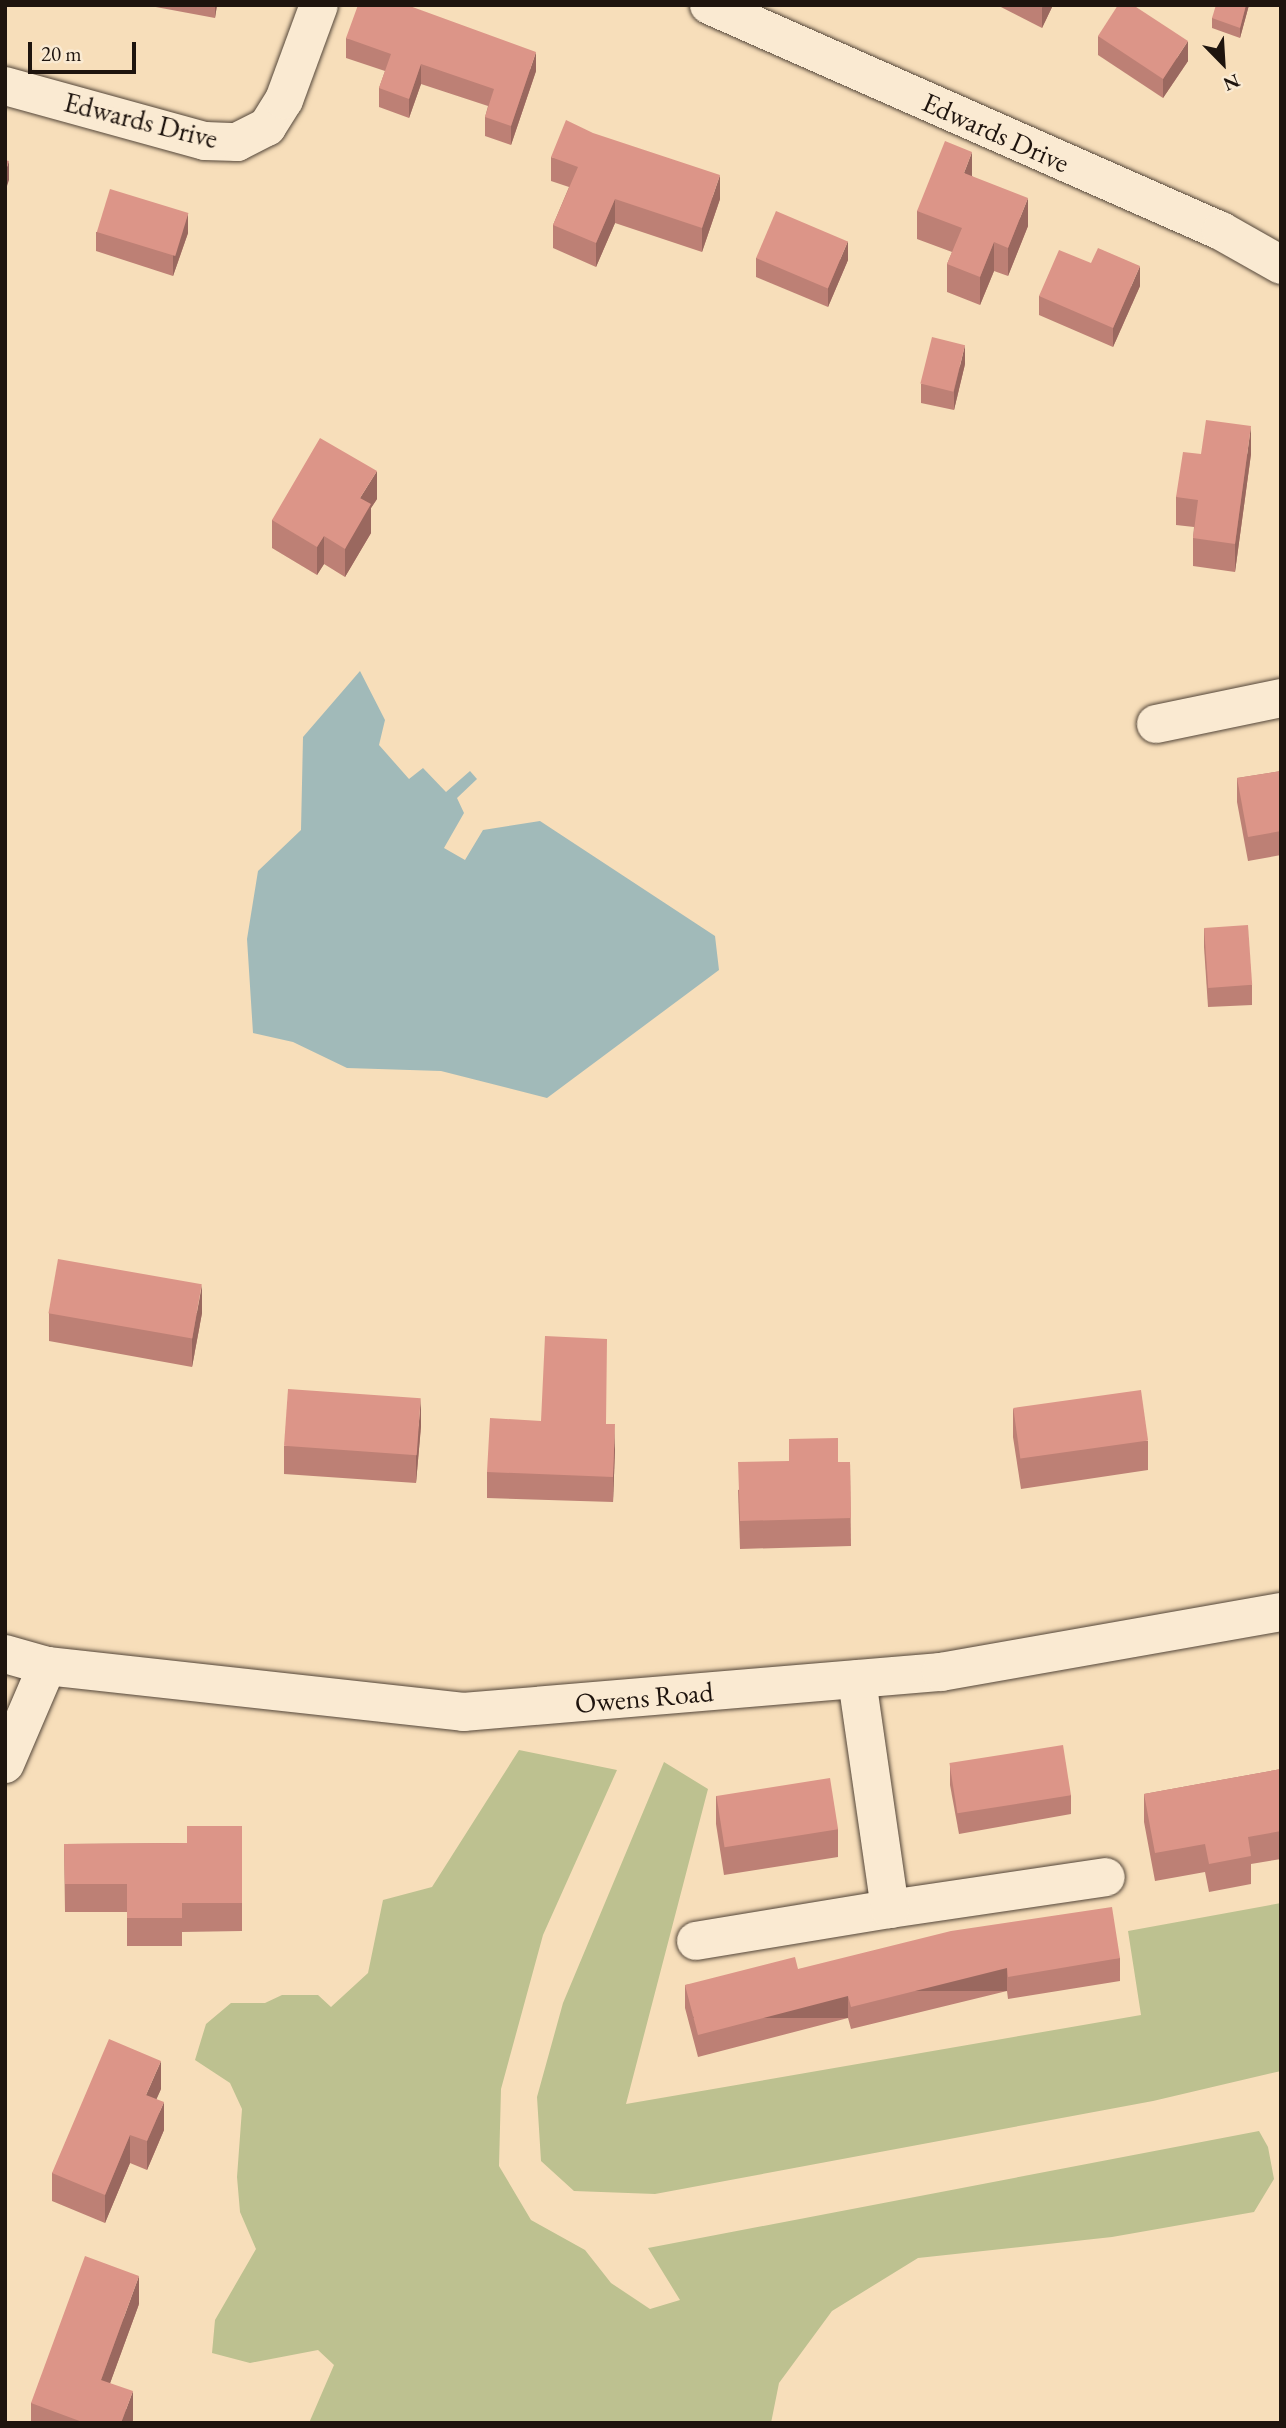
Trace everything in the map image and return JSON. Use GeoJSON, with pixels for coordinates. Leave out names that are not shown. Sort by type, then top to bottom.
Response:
{"type":"FeatureCollection","features":[{"type":"Feature","properties":{"kind":"street","name":"Edwards Drive"},"geometry":{"type":"LineString","coordinates":[[5,86],[205,141],[236,142],[267,127],[284,100],[319,5]]}},
{"type":"Feature","properties":{"kind":"street","name":"Edwards Drive"},"geometry":{"type":"LineString","coordinates":[[709,5],[1221,231],[1281,265]]}},
{"type":"Feature","properties":{"kind":"street"},"geometry":{"type":"LineString","coordinates":[[1156,724],[1281,698]]}},
{"type":"Feature","properties":{"kind":"street","name":"Owens Road"},"geometry":{"type":"LineString","coordinates":[[5,1654],[47,1666],[463,1712],[941,1672],[1281,1612]]}},
{"type":"Feature","properties":{"kind":"street"},"geometry":{"type":"LineString","coordinates":[[5,1764],[47,1666]]}},
{"type":"Feature","properties":{"kind":"street"},"geometry":{"type":"LineString","coordinates":[[857,1679],[890,1909]]}},
{"type":"Feature","properties":{"kind":"street"},"geometry":{"type":"LineString","coordinates":[[696,1941],[1106,1877]]}},
{"type":"Feature","properties":{"kind":"green space"},"geometry":{"type":"Polygon","coordinates":[[[519,1750],[617,1770],[543,1935],[501,2089],[499,2166],[531,2220],[585,2250],[611,2283],[650,2309],[680,2300],[648,2248],[1259,2131],[1268,2147],[1274,2179],[1254,2212],[1112,2237],[918,2258],[832,2311],[779,2383],[771,2423],[309,2423],[334,2365],[318,2350],[250,2363],[212,2353],[215,2320],[256,2249],[240,2212],[237,2177],[242,2109],[230,2083],[195,2060],[206,2024],[231,2003],[265,2003],[282,1995],[318,1995],[331,2007],[368,1973],[383,1900],[432,1887],[519,1750]]]}},
{"type":"Feature","properties":{"kind":"green space"},"geometry":{"type":"Polygon","coordinates":[[[664,1762],[708,1789],[626,2104],[1141,2015],[1128,1931],[1281,1903],[1281,2071],[1153,2101],[655,2194],[574,2191],[541,2161],[537,2097],[563,2003],[664,1762]]]}},
{"type":"Feature","properties":{"kind":"water"},"geometry":{"type":"Polygon","coordinates":[[[360,671],[385,720],[379,745],[409,779],[423,768],[446,792],[470,771],[477,779],[457,798],[464,813],[444,848],[465,860],[483,830],[540,821],[715,936],[719,970],[547,1098],[441,1071],[347,1068],[293,1042],[253,1033],[247,939],[258,871],[301,830],[303,737],[360,671]]]}},
{"type":"Feature","properties":{"kind":"building"},"geometry":{"type":"Polygon","coordinates":[[[358,5],[407,5],[536,52],[511,126],[485,117],[494,89],[421,64],[409,99],[379,88],[391,54],[346,38],[358,5]]]}},
{"type":"Feature","properties":{"kind":"building"},"geometry":{"type":"Polygon","coordinates":[[[1118,5],[1133,5],[1188,41],[1163,79],[1098,36],[1118,5]]]}},
{"type":"Feature","properties":{"kind":"building"},"geometry":{"type":"Polygon","coordinates":[[[1216,5],[1246,5],[1240,28],[1212,18],[1216,5]]]}},
{"type":"Feature","properties":{"kind":"building"},"geometry":{"type":"Polygon","coordinates":[[[566,120],[593,133],[720,175],[702,228],[615,199],[596,243],[553,225],[578,167],[551,157],[566,120]]]}},
{"type":"Feature","properties":{"kind":"building"},"geometry":{"type":"Polygon","coordinates":[[[945,141],[972,152],[964,173],[1028,198],[1008,248],[994,242],[980,277],[947,264],[962,228],[917,211],[945,141]]]}},
{"type":"Feature","properties":{"kind":"building"},"geometry":{"type":"Polygon","coordinates":[[[110,189],[188,213],[175,256],[97,232],[110,189]]]}},
{"type":"Feature","properties":{"kind":"building"},"geometry":{"type":"Polygon","coordinates":[[[776,211],[848,241],[828,288],[756,258],[776,211]]]}},
{"type":"Feature","properties":{"kind":"building"},"geometry":{"type":"Polygon","coordinates":[[[1098,248],[1140,266],[1113,328],[1039,296],[1059,250],[1091,263],[1098,248]]]}},
{"type":"Feature","properties":{"kind":"building"},"geometry":{"type":"Polygon","coordinates":[[[932,337],[965,345],[953,392],[920,384],[932,337]]]}},
{"type":"Feature","properties":{"kind":"building"},"geometry":{"type":"Polygon","coordinates":[[[1206,420],[1251,426],[1235,544],[1193,538],[1198,500],[1176,497],[1183,452],[1201,454],[1206,420]]]}},
{"type":"Feature","properties":{"kind":"building"},"geometry":{"type":"Polygon","coordinates":[[[320,438],[377,471],[360,498],[371,504],[345,549],[324,536],[317,547],[272,520],[320,438]]]}},
{"type":"Feature","properties":{"kind":"building"},"geometry":{"type":"Polygon","coordinates":[[[1281,771],[1281,831],[1248,837],[1237,778],[1281,771]]]}},
{"type":"Feature","properties":{"kind":"building"},"geometry":{"type":"Polygon","coordinates":[[[1248,925],[1252,985],[1208,988],[1204,928],[1248,925]]]}},
{"type":"Feature","properties":{"kind":"building"},"geometry":{"type":"Polygon","coordinates":[[[58,1259],[202,1284],[192,1339],[48,1313],[58,1259]]]}},
{"type":"Feature","properties":{"kind":"building"},"geometry":{"type":"Polygon","coordinates":[[[545,1336],[607,1339],[606,1424],[615,1424],[613,1477],[487,1472],[490,1418],[541,1421],[545,1336]]]}},
{"type":"Feature","properties":{"kind":"building"},"geometry":{"type":"Polygon","coordinates":[[[288,1389],[421,1398],[417,1455],[284,1446],[288,1389]]]}},
{"type":"Feature","properties":{"kind":"building"},"geometry":{"type":"Polygon","coordinates":[[[1141,1390],[1148,1441],[1020,1458],[1013,1408],[1141,1390]]]}},
{"type":"Feature","properties":{"kind":"building"},"geometry":{"type":"Polygon","coordinates":[[[838,1438],[838,1462],[850,1462],[851,1518],[740,1521],[738,1462],[789,1461],[789,1439],[838,1438]]]}},
{"type":"Feature","properties":{"kind":"building"},"geometry":{"type":"Polygon","coordinates":[[[1063,1745],[1071,1795],[957,1813],[949,1763],[1063,1745]]]}},
{"type":"Feature","properties":{"kind":"building"},"geometry":{"type":"Polygon","coordinates":[[[1281,1769],[1281,1831],[1248,1837],[1251,1856],[1209,1864],[1205,1844],[1155,1853],[1144,1794],[1281,1769]]]}},
{"type":"Feature","properties":{"kind":"building"},"geometry":{"type":"Polygon","coordinates":[[[830,1778],[838,1829],[725,1847],[716,1796],[830,1778]]]}},
{"type":"Feature","properties":{"kind":"building"},"geometry":{"type":"Polygon","coordinates":[[[187,1826],[242,1826],[242,1903],[182,1903],[182,1918],[127,1918],[127,1884],[65,1884],[64,1844],[187,1843],[187,1826]]]}},
{"type":"Feature","properties":{"kind":"building"},"geometry":{"type":"Polygon","coordinates":[[[1112,1907],[1120,1958],[1008,1977],[1007,1968],[851,2007],[848,1996],[698,2035],[685,1985],[795,1957],[798,1969],[951,1931],[1112,1907]]]}},
{"type":"Feature","properties":{"kind":"building"},"geometry":{"type":"Polygon","coordinates":[[[109,2039],[161,2061],[146,2095],[164,2102],[147,2141],[130,2135],[105,2195],[52,2173],[109,2039]]]}},
{"type":"Feature","properties":{"kind":"building"},"geometry":{"type":"Polygon","coordinates":[[[85,2256],[139,2276],[101,2380],[133,2391],[121,2423],[85,2423],[31,2403],[85,2256]]]}}]}
